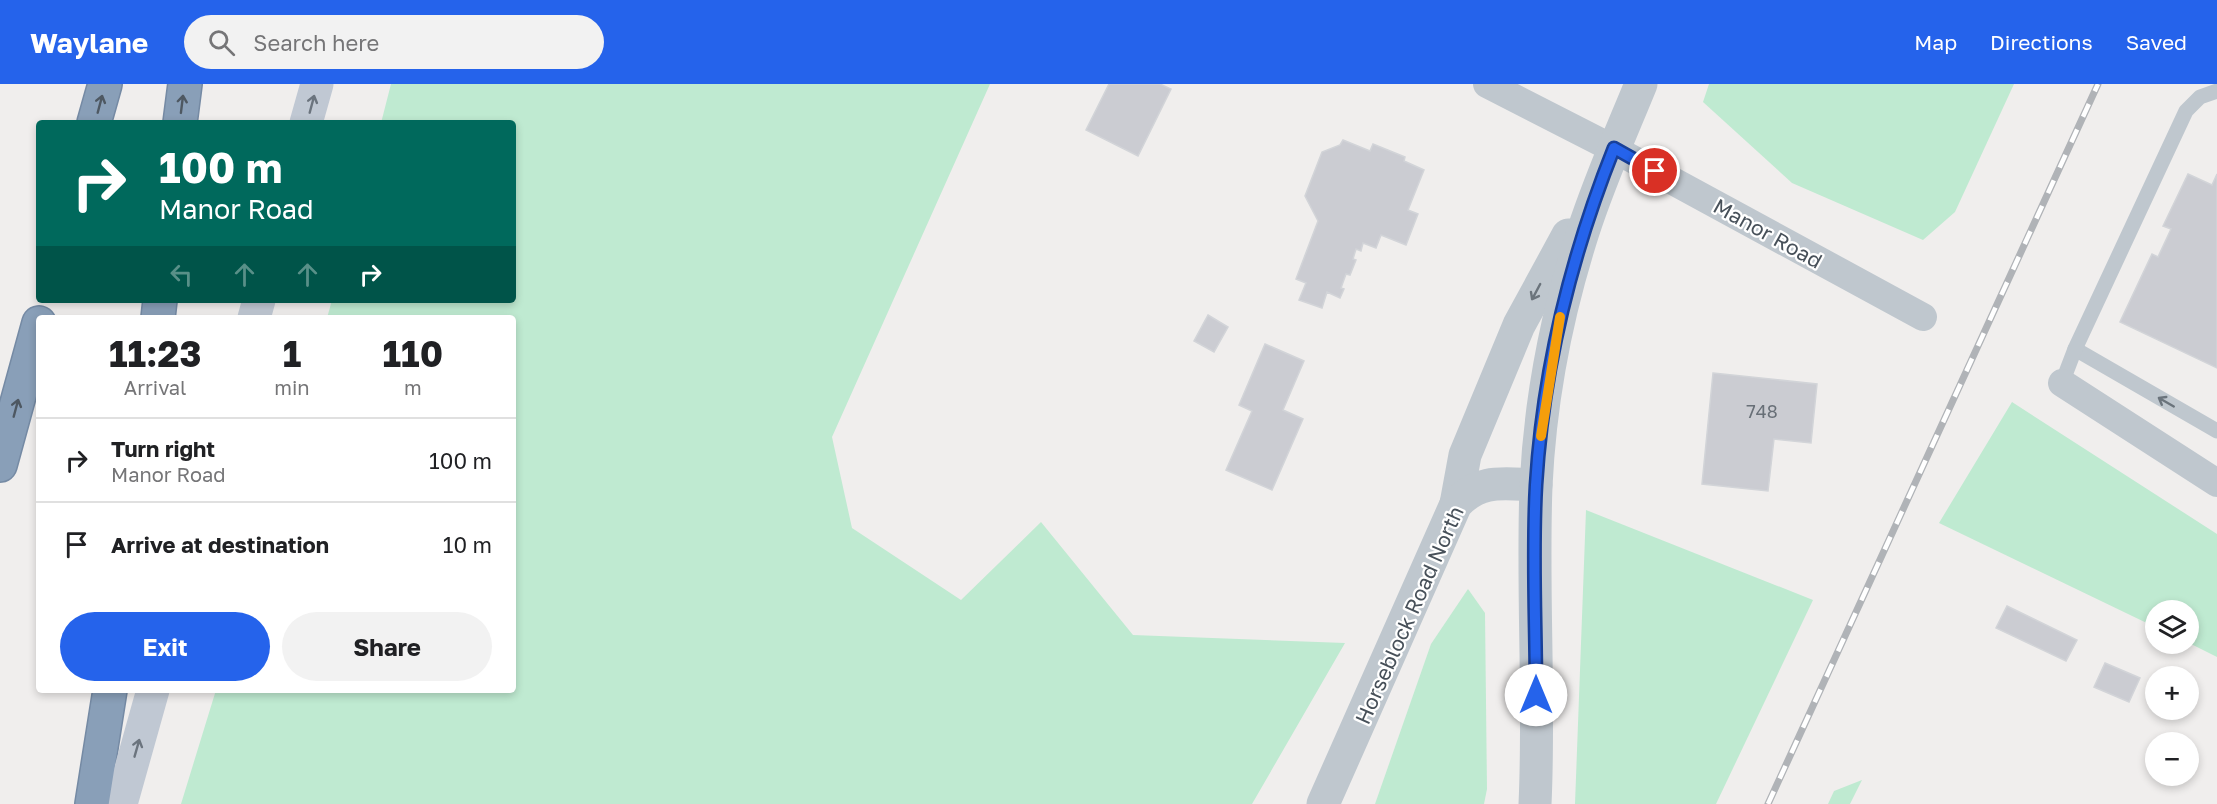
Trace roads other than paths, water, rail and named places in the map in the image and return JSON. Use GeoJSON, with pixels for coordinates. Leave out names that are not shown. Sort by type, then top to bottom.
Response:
{"type":"FeatureCollection","features":[{"type":"Feature","properties":{"kind":"highway"},"geometry":{"type":"LineString","coordinates":[[95,120],[105,84]]}},
{"type":"Feature","properties":{"kind":"highway"},"geometry":{"type":"LineString","coordinates":[[180,120],[185,84]]}},
{"type":"Feature","properties":{"kind":"highway"},"geometry":{"type":"LineString","coordinates":[[0,465],[36,334]]}},
{"type":"Feature","properties":{"kind":"highway"},"geometry":{"type":"LineString","coordinates":[[92,804],[110,693]]}},
{"type":"Feature","properties":{"kind":"main road"},"geometry":{"type":"LineString","coordinates":[[307,120],[317,84]]}},
{"type":"Feature","properties":{"kind":"main road"},"geometry":{"type":"LineString","coordinates":[[121,804],[152,693]]}},
{"type":"Feature","properties":{"kind":"street","name":"Manor Road"},"geometry":{"type":"LineString","coordinates":[[1487,84],[1614,148],[1923,317]]}},
{"type":"Feature","properties":{"kind":"street"},"geometry":{"type":"LineString","coordinates":[[1535,804],[1536,485],[1549,377],[1566,289],[1583,232],[1641,84]]}},
{"type":"Feature","properties":{"kind":"street"},"geometry":{"type":"LineString","coordinates":[[1456,504],[1465,455],[1519,325],[1614,148]]}},
{"type":"Feature","properties":{"kind":"street"},"geometry":{"type":"LineString","coordinates":[[2062,383],[2217,483]]}},
{"type":"Feature","properties":{"kind":"street","name":"Horseblock Road North"},"geometry":{"type":"LineString","coordinates":[[1323,804],[1456,504],[1467,493],[1487,484],[1536,485]]}},
{"type":"Feature","properties":{"kind":"lane"},"geometry":{"type":"LineString","coordinates":[[2062,383],[2075,349],[2186,111],[2200,97],[2217,91]]}},
{"type":"Feature","properties":{"kind":"lane"},"geometry":{"type":"LineString","coordinates":[[2075,349],[2217,431]]}},
{"type":"Feature","properties":{"kind":"railway"},"geometry":{"type":"LineString","coordinates":[[1768,804],[2098,84]]}}]}
